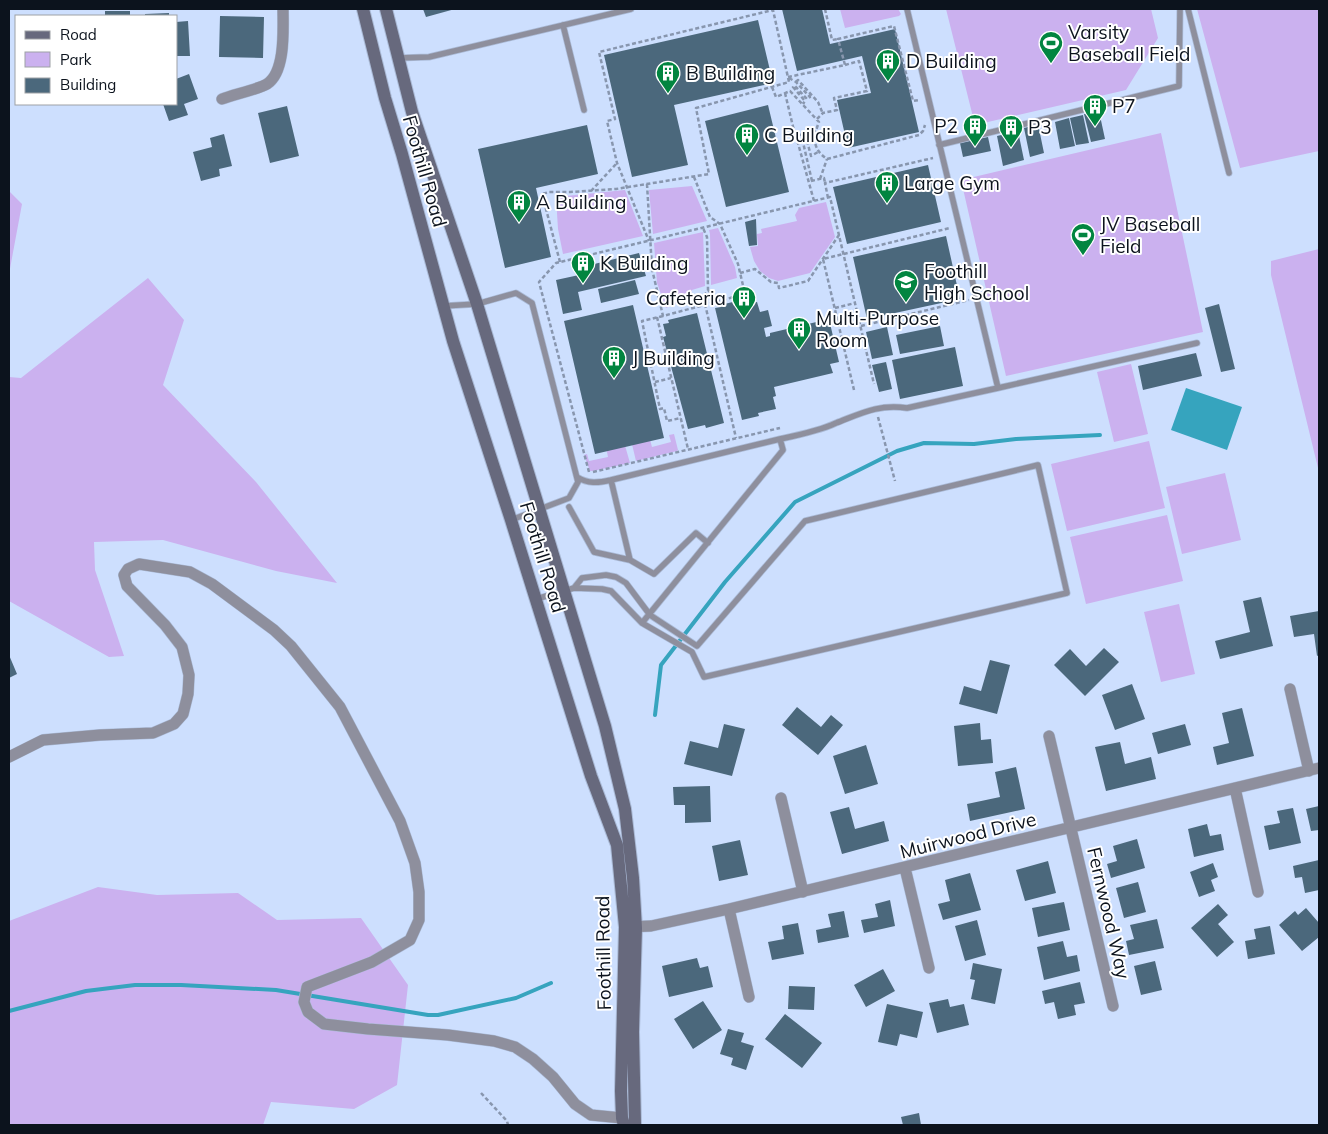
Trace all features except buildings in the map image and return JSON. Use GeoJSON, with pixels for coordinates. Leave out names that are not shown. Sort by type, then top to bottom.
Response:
{"type":"FeatureCollection","features":[{"type":"Feature","properties":{"kind":"main road","name":"Foothill Road"},"geometry":{"type":"LineString","coordinates":[[363,9],[385,98],[443,306],[591,776],[617,845],[630,928],[635,1125]]}},
{"type":"Feature","properties":{"kind":"main road","name":"Foothill Road"},"geometry":{"type":"LineString","coordinates":[[386,9],[412,112],[477,304],[539,509],[569,589],[625,809],[633,878],[623,1122]]}},
{"type":"Feature","properties":{"kind":"street"},"geometry":{"type":"LineString","coordinates":[[222,99],[267,84],[276,74],[284,37],[283,9]]}},
{"type":"Feature","properties":{"kind":"street"},"geometry":{"type":"LineString","coordinates":[[9,757],[44,740],[100,734],[153,733],[174,724],[183,714],[188,694],[189,675],[182,648],[165,625],[127,586],[124,575],[128,568],[139,564],[190,572],[212,584],[274,630],[291,646],[340,707],[400,821],[415,863],[419,920],[410,940],[372,962],[307,987],[304,1002],[308,1012],[324,1024],[457,1036],[494,1041],[515,1047],[534,1059],[553,1077],[575,1104],[591,1115],[623,1122]]}},
{"type":"Feature","properties":{"kind":"street"},"geometry":{"type":"LineString","coordinates":[[1290,690],[1314,770]]}},
{"type":"Feature","properties":{"kind":"street","name":"Fernwood Way"},"geometry":{"type":"LineString","coordinates":[[1049,736],[1113,1006]]}},
{"type":"Feature","properties":{"kind":"street","name":"Muirwood Drive"},"geometry":{"type":"LineString","coordinates":[[630,928],[729,909],[803,892],[1314,770]]}},
{"type":"Feature","properties":{"kind":"street"},"geometry":{"type":"LineString","coordinates":[[1235,788],[1258,892]]}},
{"type":"Feature","properties":{"kind":"street"},"geometry":{"type":"LineString","coordinates":[[781,798],[803,892]]}},
{"type":"Feature","properties":{"kind":"street"},"geometry":{"type":"LineString","coordinates":[[905,868],[929,968]]}},
{"type":"Feature","properties":{"kind":"street"},"geometry":{"type":"LineString","coordinates":[[729,909],[749,997]]}},
{"type":"Feature","properties":{"kind":"lane"},"geometry":{"type":"LineString","coordinates":[[398,58],[429,57],[631,9]]}},
{"type":"Feature","properties":{"kind":"lane"},"geometry":{"type":"LineString","coordinates":[[906,9],[998,388]]}},
{"type":"Feature","properties":{"kind":"lane"},"geometry":{"type":"LineString","coordinates":[[939,145],[1179,86],[1180,9]]}},
{"type":"Feature","properties":{"kind":"lane"},"geometry":{"type":"LineString","coordinates":[[1188,9],[1229,173]]}},
{"type":"Feature","properties":{"kind":"lane"},"geometry":{"type":"LineString","coordinates":[[563,25],[584,110]]}},
{"type":"Feature","properties":{"kind":"lane"},"geometry":{"type":"LineString","coordinates":[[443,306],[477,304],[516,293],[532,303],[578,482],[569,498],[511,520]]}},
{"type":"Feature","properties":{"kind":"lane"},"geometry":{"type":"LineString","coordinates":[[577,477],[592,483],[611,480],[780,440],[835,424],[875,408],[907,408],[1197,343]]}},
{"type":"Feature","properties":{"kind":"lane"},"geometry":{"type":"LineString","coordinates":[[642,623],[783,450],[780,440]]}},
{"type":"Feature","properties":{"kind":"lane"},"geometry":{"type":"LineString","coordinates":[[536,599],[569,589],[602,589],[611,592],[642,623],[692,652],[704,677],[1067,593],[1038,465],[805,521],[696,646],[650,615],[626,583],[616,577],[606,575],[582,578],[569,589]]}},
{"type":"Feature","properties":{"kind":"lane"},"geometry":{"type":"LineString","coordinates":[[611,480],[630,560]]}},
{"type":"Feature","properties":{"kind":"lane"},"geometry":{"type":"LineString","coordinates":[[570,507],[594,552],[630,560],[654,574],[696,533],[708,543]]}},
{"type":"Feature","properties":{"kind":"path"},"geometry":{"type":"LineString","coordinates":[[560,262],[542,194],[627,187],[709,174],[696,108],[789,82],[772,9],[599,52],[615,119],[607,121],[617,163],[627,187],[649,241]]}},
{"type":"Feature","properties":{"kind":"path"},"geometry":{"type":"LineString","coordinates":[[825,9],[832,40],[894,26],[913,101],[919,100]]}},
{"type":"Feature","properties":{"kind":"path"},"geometry":{"type":"LineString","coordinates":[[838,39],[845,64]]}},
{"type":"Feature","properties":{"kind":"path"},"geometry":{"type":"LineString","coordinates":[[788,77],[859,61],[867,90],[834,98],[837,110],[823,114],[817,119]]}},
{"type":"Feature","properties":{"kind":"path"},"geometry":{"type":"LineString","coordinates":[[788,77],[796,82],[810,97],[808,99],[795,86],[793,88],[805,101],[803,104]]}},
{"type":"Feature","properties":{"kind":"path"},"geometry":{"type":"LineString","coordinates":[[796,82],[798,80],[818,102],[823,114]]}},
{"type":"Feature","properties":{"kind":"path"},"geometry":{"type":"LineString","coordinates":[[772,87],[776,97],[790,91],[817,119],[819,122],[814,136],[815,146],[827,159]]}},
{"type":"Feature","properties":{"kind":"path"},"geometry":{"type":"LineString","coordinates":[[785,93],[810,182]]}},
{"type":"Feature","properties":{"kind":"path"},"geometry":{"type":"LineString","coordinates":[[827,159],[919,135],[925,126],[924,119]]}},
{"type":"Feature","properties":{"kind":"path"},"geometry":{"type":"LineString","coordinates":[[796,136],[816,131]]}},
{"type":"Feature","properties":{"kind":"path"},"geometry":{"type":"LineString","coordinates":[[814,201],[802,138],[806,137],[811,156],[819,152]]}},
{"type":"Feature","properties":{"kind":"path"},"geometry":{"type":"LineString","coordinates":[[825,183],[942,156]]}},
{"type":"Feature","properties":{"kind":"path"},"geometry":{"type":"LineString","coordinates":[[820,179],[827,159]]}},
{"type":"Feature","properties":{"kind":"path"},"geometry":{"type":"LineString","coordinates":[[591,191],[617,163]]}},
{"type":"Feature","properties":{"kind":"path"},"geometry":{"type":"LineString","coordinates":[[681,418],[667,421],[664,408],[660,409],[642,321],[745,294],[738,264],[720,224],[710,217],[694,177]]}},
{"type":"Feature","properties":{"kind":"path"},"geometry":{"type":"LineString","coordinates":[[810,182],[824,178],[874,384]]}},
{"type":"Feature","properties":{"kind":"path"},"geometry":{"type":"LineString","coordinates":[[647,184],[652,269],[663,316]]}},
{"type":"Feature","properties":{"kind":"path"},"geometry":{"type":"LineString","coordinates":[[780,428],[589,473],[539,282],[556,263],[828,198]]}},
{"type":"Feature","properties":{"kind":"path"},"geometry":{"type":"LineString","coordinates":[[823,258],[958,226]]}},
{"type":"Feature","properties":{"kind":"path"},"geometry":{"type":"LineString","coordinates":[[697,307],[708,290],[707,237],[703,228]]}},
{"type":"Feature","properties":{"kind":"path"},"geometry":{"type":"LineString","coordinates":[[740,273],[755,269],[771,282],[778,283],[779,288],[808,281],[839,235]]}},
{"type":"Feature","properties":{"kind":"path"},"geometry":{"type":"LineString","coordinates":[[823,258],[854,390]]}},
{"type":"Feature","properties":{"kind":"path"},"geometry":{"type":"LineString","coordinates":[[708,290],[718,301]]}},
{"type":"Feature","properties":{"kind":"path"},"geometry":{"type":"LineString","coordinates":[[860,326],[976,299]]}},
{"type":"Feature","properties":{"kind":"path"},"geometry":{"type":"LineString","coordinates":[[834,308],[855,303]]}},
{"type":"Feature","properties":{"kind":"path"},"geometry":{"type":"LineString","coordinates":[[705,304],[736,438]]}},
{"type":"Feature","properties":{"kind":"path"},"geometry":{"type":"LineString","coordinates":[[657,316],[688,449]]}},
{"type":"Feature","properties":{"kind":"path"},"geometry":{"type":"LineString","coordinates":[[655,382],[671,378]]}},
{"type":"Feature","properties":{"kind":"path"},"geometry":{"type":"LineString","coordinates":[[875,408],[895,481]]}},
{"type":"Feature","properties":{"kind":"path"},"geometry":{"type":"LineString","coordinates":[[481,1093],[508,1125]]}},
{"type":"Feature","properties":{"kind":"green space"},"geometry":{"type":"Polygon","coordinates":[[[840,9],[898,9],[901,14],[845,28],[840,9]]]}},
{"type":"Feature","properties":{"kind":"green space","name":"Varsity Baseball Field"},"geometry":{"type":"Polygon","coordinates":[[[946,9],[1151,9],[1158,38],[1126,90],[975,125],[946,9]]]}},
{"type":"Feature","properties":{"kind":"green space"},"geometry":{"type":"Polygon","coordinates":[[[1197,9],[1319,9],[1319,151],[1240,168],[1197,9]]]}},
{"type":"Feature","properties":{"kind":"green space","name":"JV Baseball Field"},"geometry":{"type":"Polygon","coordinates":[[[1161,133],[1203,332],[1006,376],[961,180],[1161,133]]]}},
{"type":"Feature","properties":{"kind":"green space"},"geometry":{"type":"Polygon","coordinates":[[[692,186],[707,221],[653,234],[649,190],[692,186]]]}},
{"type":"Feature","properties":{"kind":"green space"},"geometry":{"type":"Polygon","coordinates":[[[625,190],[643,236],[563,254],[558,229],[556,197],[625,190]]]}},
{"type":"Feature","properties":{"kind":"green space"},"geometry":{"type":"Polygon","coordinates":[[[9,191],[22,204],[9,274],[9,191]]]}},
{"type":"Feature","properties":{"kind":"green space"},"geometry":{"type":"Polygon","coordinates":[[[826,202],[835,237],[810,273],[778,281],[769,278],[760,271],[754,261],[750,247],[758,246],[757,234],[762,233],[761,229],[797,221],[795,215],[799,208],[826,202]]]}},
{"type":"Feature","properties":{"kind":"green space"},"geometry":{"type":"Polygon","coordinates":[[[718,228],[735,267],[737,278],[711,285],[709,230],[718,228]]]}},
{"type":"Feature","properties":{"kind":"green space"},"geometry":{"type":"Polygon","coordinates":[[[703,232],[705,286],[692,290],[691,297],[666,308],[657,283],[654,243],[703,232]]]}},
{"type":"Feature","properties":{"kind":"green space"},"geometry":{"type":"Polygon","coordinates":[[[1319,249],[1319,472],[1271,275],[1271,261],[1319,249]]]}},
{"type":"Feature","properties":{"kind":"green space"},"geometry":{"type":"Polygon","coordinates":[[[148,278],[184,320],[163,385],[256,482],[337,583],[276,571],[163,540],[94,542],[95,570],[124,656],[109,657],[9,601],[9,377],[21,378],[148,278]]]}},
{"type":"Feature","properties":{"kind":"green space"},"geometry":{"type":"Polygon","coordinates":[[[1131,364],[1148,434],[1114,442],[1097,372],[1131,364]]]}},
{"type":"Feature","properties":{"kind":"green space"},"geometry":{"type":"Polygon","coordinates":[[[674,434],[677,451],[636,461],[631,440],[649,436],[652,447],[671,442],[669,435],[674,434]]]}},
{"type":"Feature","properties":{"kind":"green space"},"geometry":{"type":"Polygon","coordinates":[[[1149,441],[1165,508],[1067,531],[1051,464],[1149,441]]]}},
{"type":"Feature","properties":{"kind":"green space"},"geometry":{"type":"Polygon","coordinates":[[[624,442],[630,463],[590,471],[584,455],[587,454],[589,461],[608,457],[606,447],[624,442]]]}},
{"type":"Feature","properties":{"kind":"green space"},"geometry":{"type":"Polygon","coordinates":[[[1225,473],[1241,540],[1182,554],[1166,487],[1225,473]]]}},
{"type":"Feature","properties":{"kind":"green space"},"geometry":{"type":"Polygon","coordinates":[[[1167,515],[1183,581],[1086,604],[1070,537],[1167,515]]]}},
{"type":"Feature","properties":{"kind":"green space"},"geometry":{"type":"Polygon","coordinates":[[[1179,604],[1195,674],[1161,682],[1144,612],[1179,604]]]}},
{"type":"Feature","properties":{"kind":"green space"},"geometry":{"type":"Polygon","coordinates":[[[98,887],[157,895],[238,893],[277,920],[361,918],[408,985],[397,1085],[354,1109],[271,1102],[263,1125],[9,1125],[9,921],[98,887]]]}},
{"type":"Feature","properties":{"kind":"water"},"geometry":{"type":"Polygon","coordinates":[[[1186,388],[1242,407],[1227,450],[1171,430],[1186,388]]]}},
{"type":"Feature","properties":{"kind":"waterway"},"geometry":{"type":"LineString","coordinates":[[655,715],[661,665],[725,582],[795,502],[897,451],[924,443],[974,444],[1016,439],[1100,435]]}},
{"type":"Feature","properties":{"kind":"waterway"},"geometry":{"type":"LineString","coordinates":[[9,1011],[86,991],[135,985],[181,985],[276,990],[428,1015],[438,1015],[516,998],[551,983]]}},
{"type":"Feature","properties":{"kind":"place","name":"Varsity Baseball Field"},"geometry":{"type":"Point","coordinates":[1051,64]}},
{"type":"Feature","properties":{"kind":"place","name":"D Building"},"geometry":{"type":"Point","coordinates":[888,82]}},
{"type":"Feature","properties":{"kind":"place","name":"B Building"},"geometry":{"type":"Point","coordinates":[668,94]}},
{"type":"Feature","properties":{"kind":"place","name":"P7"},"geometry":{"type":"Point","coordinates":[1095,127]}},
{"type":"Feature","properties":{"kind":"place","name":"P2"},"geometry":{"type":"Point","coordinates":[975,147]}},
{"type":"Feature","properties":{"kind":"place","name":"P3"},"geometry":{"type":"Point","coordinates":[1011,148]}},
{"type":"Feature","properties":{"kind":"place","name":"C Building"},"geometry":{"type":"Point","coordinates":[747,156]}},
{"type":"Feature","properties":{"kind":"place","name":"Large Gym"},"geometry":{"type":"Point","coordinates":[887,204]}},
{"type":"Feature","properties":{"kind":"place","name":"A Building"},"geometry":{"type":"Point","coordinates":[519,223]}},
{"type":"Feature","properties":{"kind":"place","name":"JV Baseball Field"},"geometry":{"type":"Point","coordinates":[1083,256]}},
{"type":"Feature","properties":{"kind":"place","name":"K Building"},"geometry":{"type":"Point","coordinates":[583,284]}},
{"type":"Feature","properties":{"kind":"place","name":"Foothill High School"},"geometry":{"type":"Point","coordinates":[906,303]}},
{"type":"Feature","properties":{"kind":"place","name":"Cafeteria"},"geometry":{"type":"Point","coordinates":[744,319]}},
{"type":"Feature","properties":{"kind":"place","name":"Multi-Purpose Room"},"geometry":{"type":"Point","coordinates":[799,350]}},
{"type":"Feature","properties":{"kind":"place","name":"J Building"},"geometry":{"type":"Point","coordinates":[614,379]}}]}
